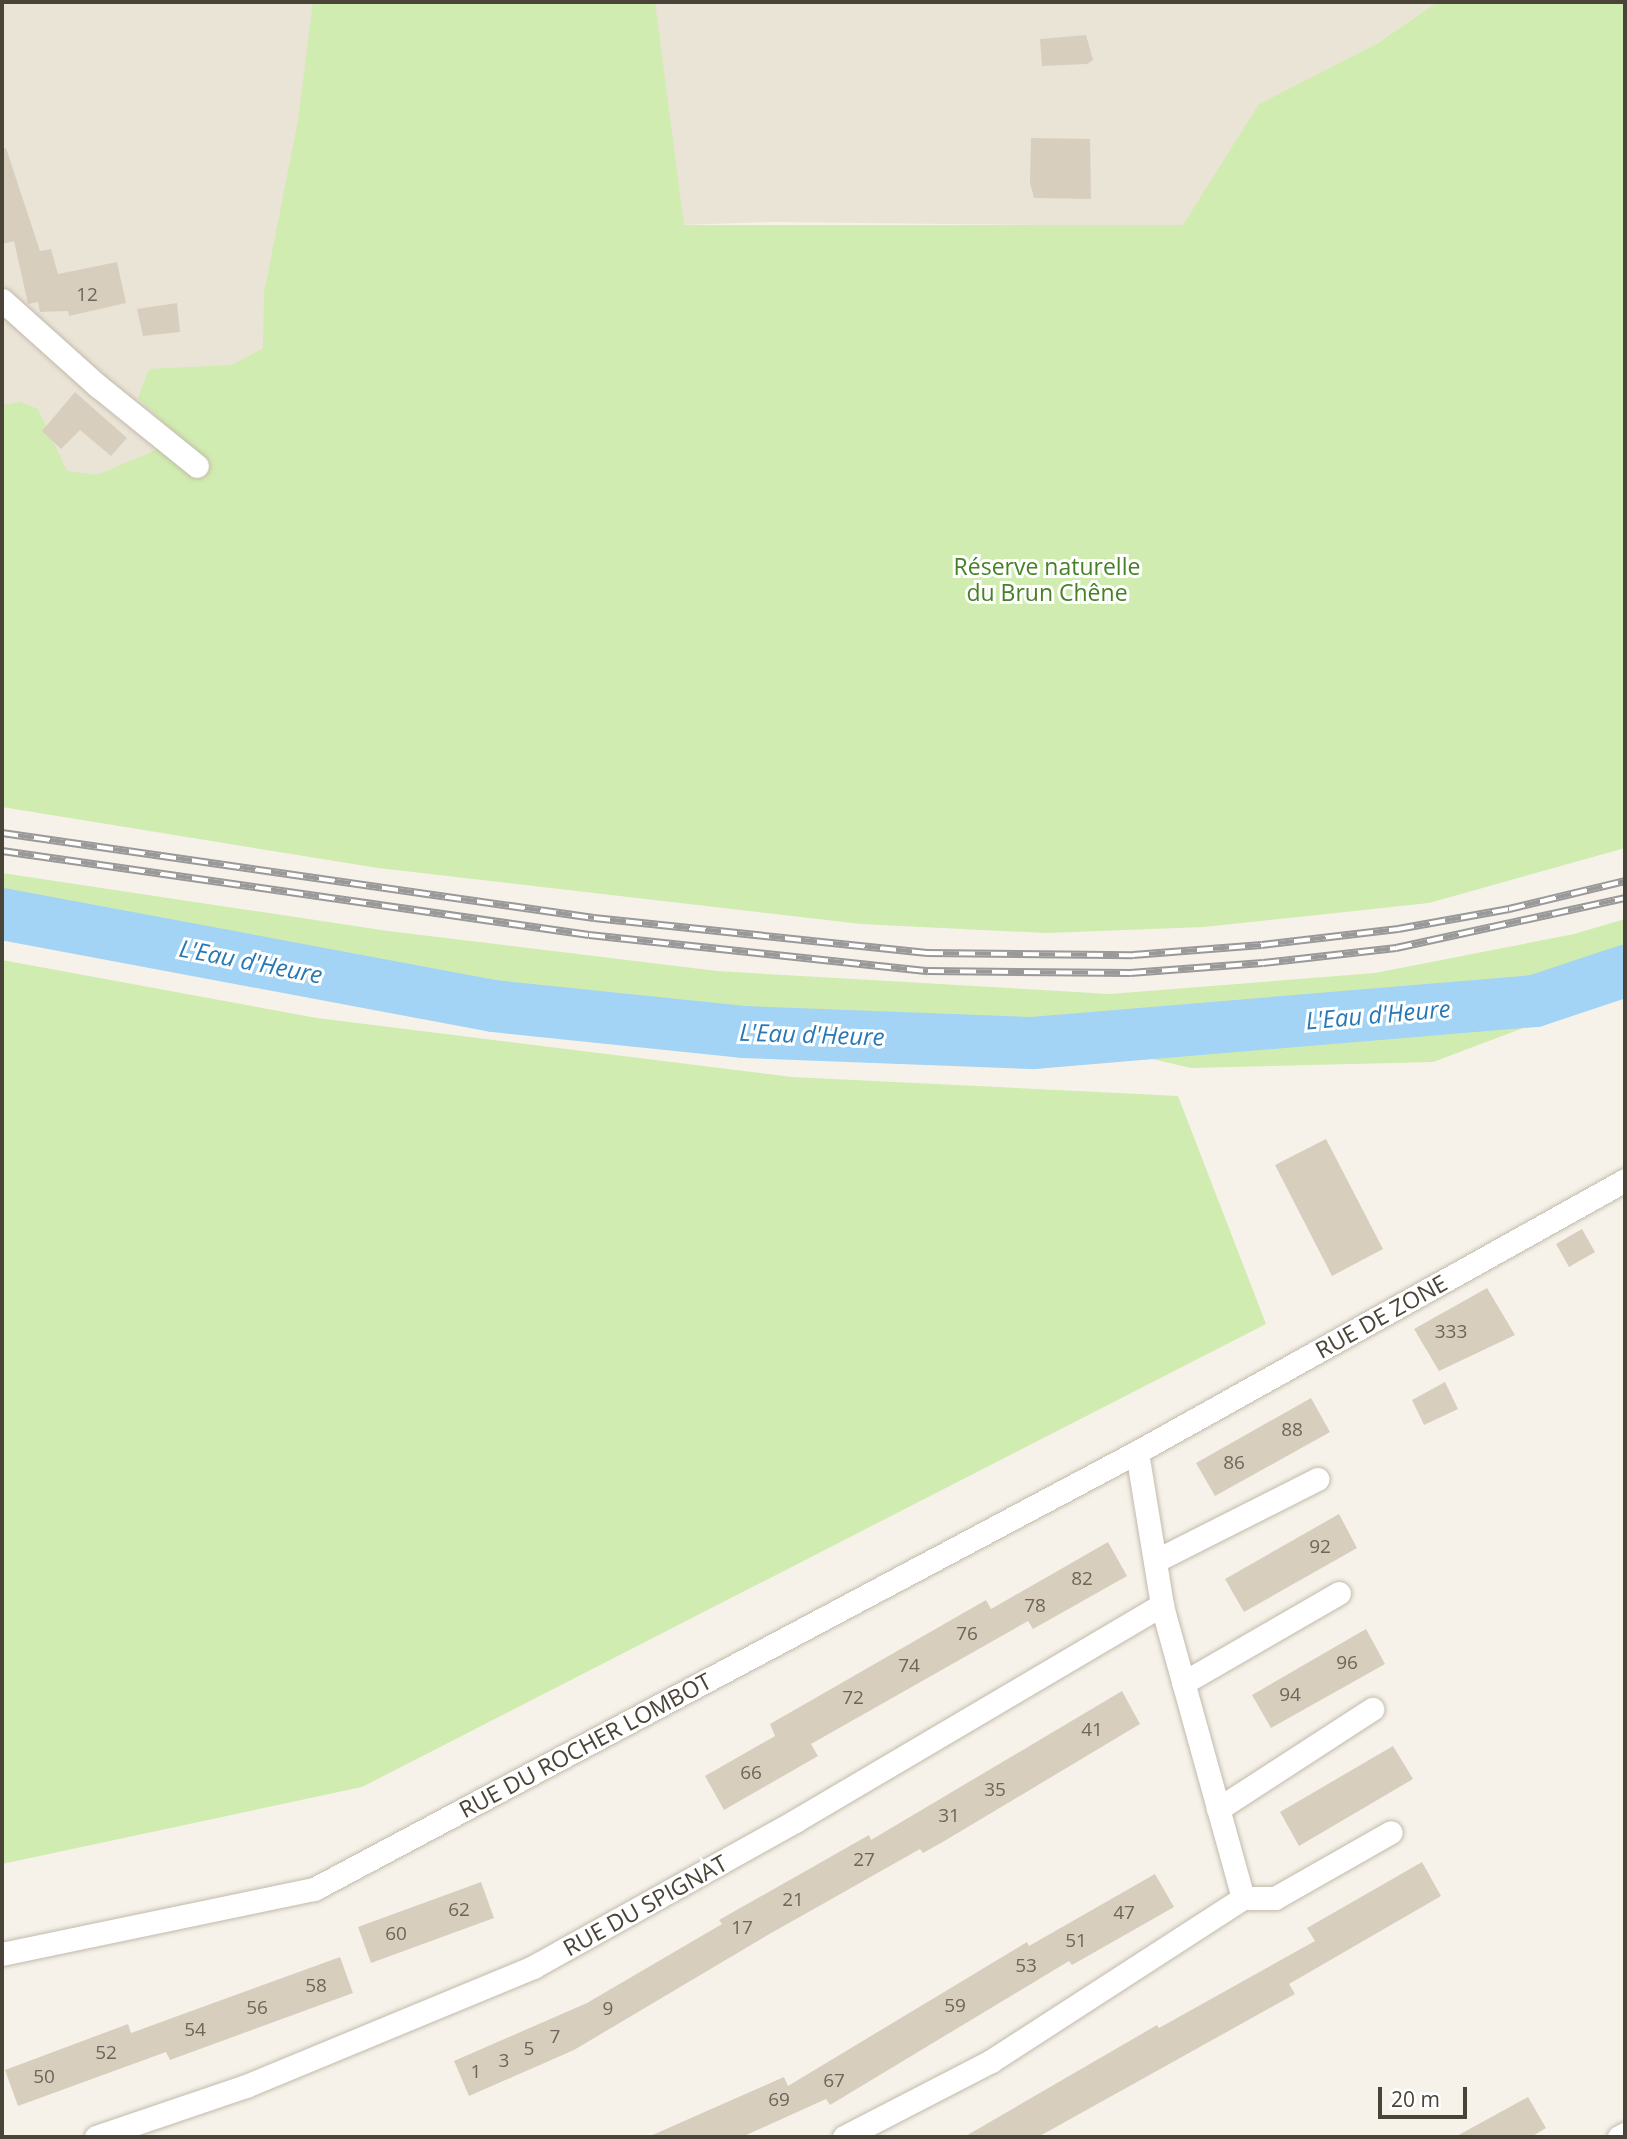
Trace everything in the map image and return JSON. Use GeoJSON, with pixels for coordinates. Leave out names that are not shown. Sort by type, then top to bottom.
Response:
{"type":"FeatureCollection","features":[{"type":"Feature","properties":{"kind":"street"},"geometry":{"type":"LineString","coordinates":[[2,300],[197,466]]}},
{"type":"Feature","properties":{"kind":"street","name":"RUE DE ZONE"},"geometry":{"type":"LineString","coordinates":[[1137,1452],[1625,1180]]}},
{"type":"Feature","properties":{"kind":"street"},"geometry":{"type":"LineString","coordinates":[[1137,1452],[1162,1605],[1243,1899]]}},
{"type":"Feature","properties":{"kind":"street","name":"RUE DU ROCHER LOMBOT"},"geometry":{"type":"LineString","coordinates":[[2,1954],[314,1889],[1137,1452]]}},
{"type":"Feature","properties":{"kind":"street"},"geometry":{"type":"LineString","coordinates":[[1155,1561],[1317,1479]]}},
{"type":"Feature","properties":{"kind":"street"},"geometry":{"type":"LineString","coordinates":[[1183,1683],[1339,1593]]}},
{"type":"Feature","properties":{"kind":"street","name":"RUE DU SPIGNAT"},"geometry":{"type":"LineString","coordinates":[[96,2137],[246,2086],[533,1967],[795,1821],[1162,1605]]}},
{"type":"Feature","properties":{"kind":"street"},"geometry":{"type":"LineString","coordinates":[[1218,1809],[1372,1709]]}},
{"type":"Feature","properties":{"kind":"street"},"geometry":{"type":"LineString","coordinates":[[844,2137],[991,2061],[1243,1899],[1275,1898],[1391,1832]]}},
{"type":"Feature","properties":{"kind":"street"},"geometry":{"type":"LineString","coordinates":[[1619,2137],[1625,2134]]}},
{"type":"Feature","properties":{"kind":"shaded area"},"geometry":{"type":"Polygon","coordinates":[[[2,2],[361,2],[277,389],[127,568],[2,494],[2,2]]]}},
{"type":"Feature","properties":{"kind":"shaded area"},"geometry":{"type":"Polygon","coordinates":[[[628,2],[1437,2],[1378,43],[1259,104],[1241,175],[1218,227],[773,222],[679,225],[628,2]]]}},
{"type":"Feature","properties":{"kind":"green space","name":"Réserve naturelle du Brun Chêne"},"geometry":{"type":"Polygon","coordinates":[[[313,2],[655,2],[684,225],[1183,225],[1259,104],[1378,43],[1437,2],[1625,2],[1625,848],[1429,903],[1204,927],[1046,933],[861,924],[378,868],[2,807],[2,405],[20,402],[38,409],[67,471],[97,475],[172,443],[162,421],[138,398],[149,369],[232,365],[263,348],[264,293],[298,120],[313,2]]]}},
{"type":"Feature","properties":{"kind":"green space"},"geometry":{"type":"Polygon","coordinates":[[[2,873],[388,931],[717,971],[1110,994],[1375,973],[1574,934],[1625,919],[1625,990],[1433,1062],[1191,1068],[997,1023],[587,997],[2,898],[2,873]]]}},
{"type":"Feature","properties":{"kind":"green space"},"geometry":{"type":"Polygon","coordinates":[[[2,960],[317,1018],[792,1077],[1178,1096],[1266,1324],[362,1787],[2,1864],[2,960]]]}},
{"type":"Feature","properties":{"kind":"building"},"geometry":{"type":"Polygon","coordinates":[[[1086,35],[1093,60],[1087,64],[1042,66],[1040,39],[1086,35]]]}},
{"type":"Feature","properties":{"kind":"building"},"geometry":{"type":"Polygon","coordinates":[[[1031,138],[1090,139],[1091,199],[1034,198],[1030,183],[1031,138]]]}},
{"type":"Feature","properties":{"kind":"building"},"geometry":{"type":"Polygon","coordinates":[[[6,148],[40,251],[51,249],[58,274],[117,262],[126,303],[69,316],[68,311],[40,312],[38,302],[28,304],[14,241],[2,244],[2,149],[6,148]]]}},
{"type":"Feature","properties":{"kind":"building"},"geometry":{"type":"Polygon","coordinates":[[[177,303],[180,332],[143,336],[137,309],[177,303]]]}},
{"type":"Feature","properties":{"kind":"building"},"geometry":{"type":"Polygon","coordinates":[[[75,392],[127,438],[111,456],[80,430],[61,449],[42,431],[75,392]]]}},
{"type":"Feature","properties":{"kind":"building"},"geometry":{"type":"Polygon","coordinates":[[[1326,1139],[1383,1249],[1332,1276],[1275,1165],[1326,1139]]]}},
{"type":"Feature","properties":{"kind":"building"},"geometry":{"type":"Polygon","coordinates":[[[1582,1229],[1595,1252],[1569,1267],[1556,1244],[1582,1229]]]}},
{"type":"Feature","properties":{"kind":"building"},"geometry":{"type":"Polygon","coordinates":[[[1487,1288],[1515,1335],[1439,1371],[1414,1329],[1487,1288]]]}},
{"type":"Feature","properties":{"kind":"building"},"geometry":{"type":"Polygon","coordinates":[[[1445,1382],[1458,1409],[1424,1425],[1412,1400],[1445,1382]]]}},
{"type":"Feature","properties":{"kind":"building"},"geometry":{"type":"Polygon","coordinates":[[[1311,1398],[1330,1432],[1215,1496],[1196,1463],[1311,1398]]]}},
{"type":"Feature","properties":{"kind":"building"},"geometry":{"type":"Polygon","coordinates":[[[1339,1514],[1357,1548],[1244,1612],[1225,1579],[1339,1514]]]}},
{"type":"Feature","properties":{"kind":"building"},"geometry":{"type":"Polygon","coordinates":[[[1108,1542],[1127,1576],[1033,1629],[1028,1621],[811,1744],[818,1756],[724,1810],[705,1776],[775,1736],[770,1724],[986,1600],[991,1609],[1108,1542]]]}},
{"type":"Feature","properties":{"kind":"building"},"geometry":{"type":"Polygon","coordinates":[[[1366,1629],[1385,1664],[1271,1728],[1252,1695],[1366,1629]]]}},
{"type":"Feature","properties":{"kind":"building"},"geometry":{"type":"Polygon","coordinates":[[[1122,1691],[1140,1724],[946,1840],[923,1853],[920,1849],[766,1936],[574,2050],[469,2096],[454,2061],[587,2003],[722,1924],[719,1920],[869,1835],[871,1840],[1122,1691]]]}},
{"type":"Feature","properties":{"kind":"building"},"geometry":{"type":"Polygon","coordinates":[[[1393,1746],[1413,1779],[1299,1846],[1280,1812],[1393,1746]]]}},
{"type":"Feature","properties":{"kind":"building"},"geometry":{"type":"Polygon","coordinates":[[[1422,1862],[1441,1896],[1289,1984],[1295,1994],[1038,2137],[964,2137],[1157,2025],[1159,2028],[1315,1941],[1307,1928],[1422,1862]]]}},
{"type":"Feature","properties":{"kind":"building"},"geometry":{"type":"Polygon","coordinates":[[[1155,1874],[1174,1907],[1072,1965],[1069,1961],[830,2105],[826,2099],[742,2137],[648,2137],[784,2077],[788,2086],[1027,1942],[1029,1946],[1155,1874]]]}},
{"type":"Feature","properties":{"kind":"building"},"geometry":{"type":"Polygon","coordinates":[[[481,1882],[494,1918],[371,1963],[358,1927],[481,1882]]]}},
{"type":"Feature","properties":{"kind":"building"},"geometry":{"type":"Polygon","coordinates":[[[340,1957],[353,1993],[170,2060],[166,2052],[18,2106],[5,2070],[128,2024],[131,2033],[340,1957]]]}},
{"type":"Feature","properties":{"kind":"building"},"geometry":{"type":"Polygon","coordinates":[[[1528,2097],[1546,2128],[1531,2137],[1455,2137],[1528,2097]]]}},
{"type":"Feature","properties":{"kind":"waterway","name":"L'Eau d'Heure"},"geometry":{"type":"LineString","coordinates":[[2,914],[493,1006],[743,1032],[1033,1043],[1535,1001],[1625,971]]}},
{"type":"Feature","properties":{"kind":"railway"},"geometry":{"type":"LineString","coordinates":[[2,833],[594,918],[927,953],[1133,955],[1262,945],[1398,929],[1509,909],[1625,881]]}},
{"type":"Feature","properties":{"kind":"railway"},"geometry":{"type":"LineString","coordinates":[[2,851],[589,935],[928,971],[1130,973],[1263,963],[1396,948],[1625,898]]}}]}
